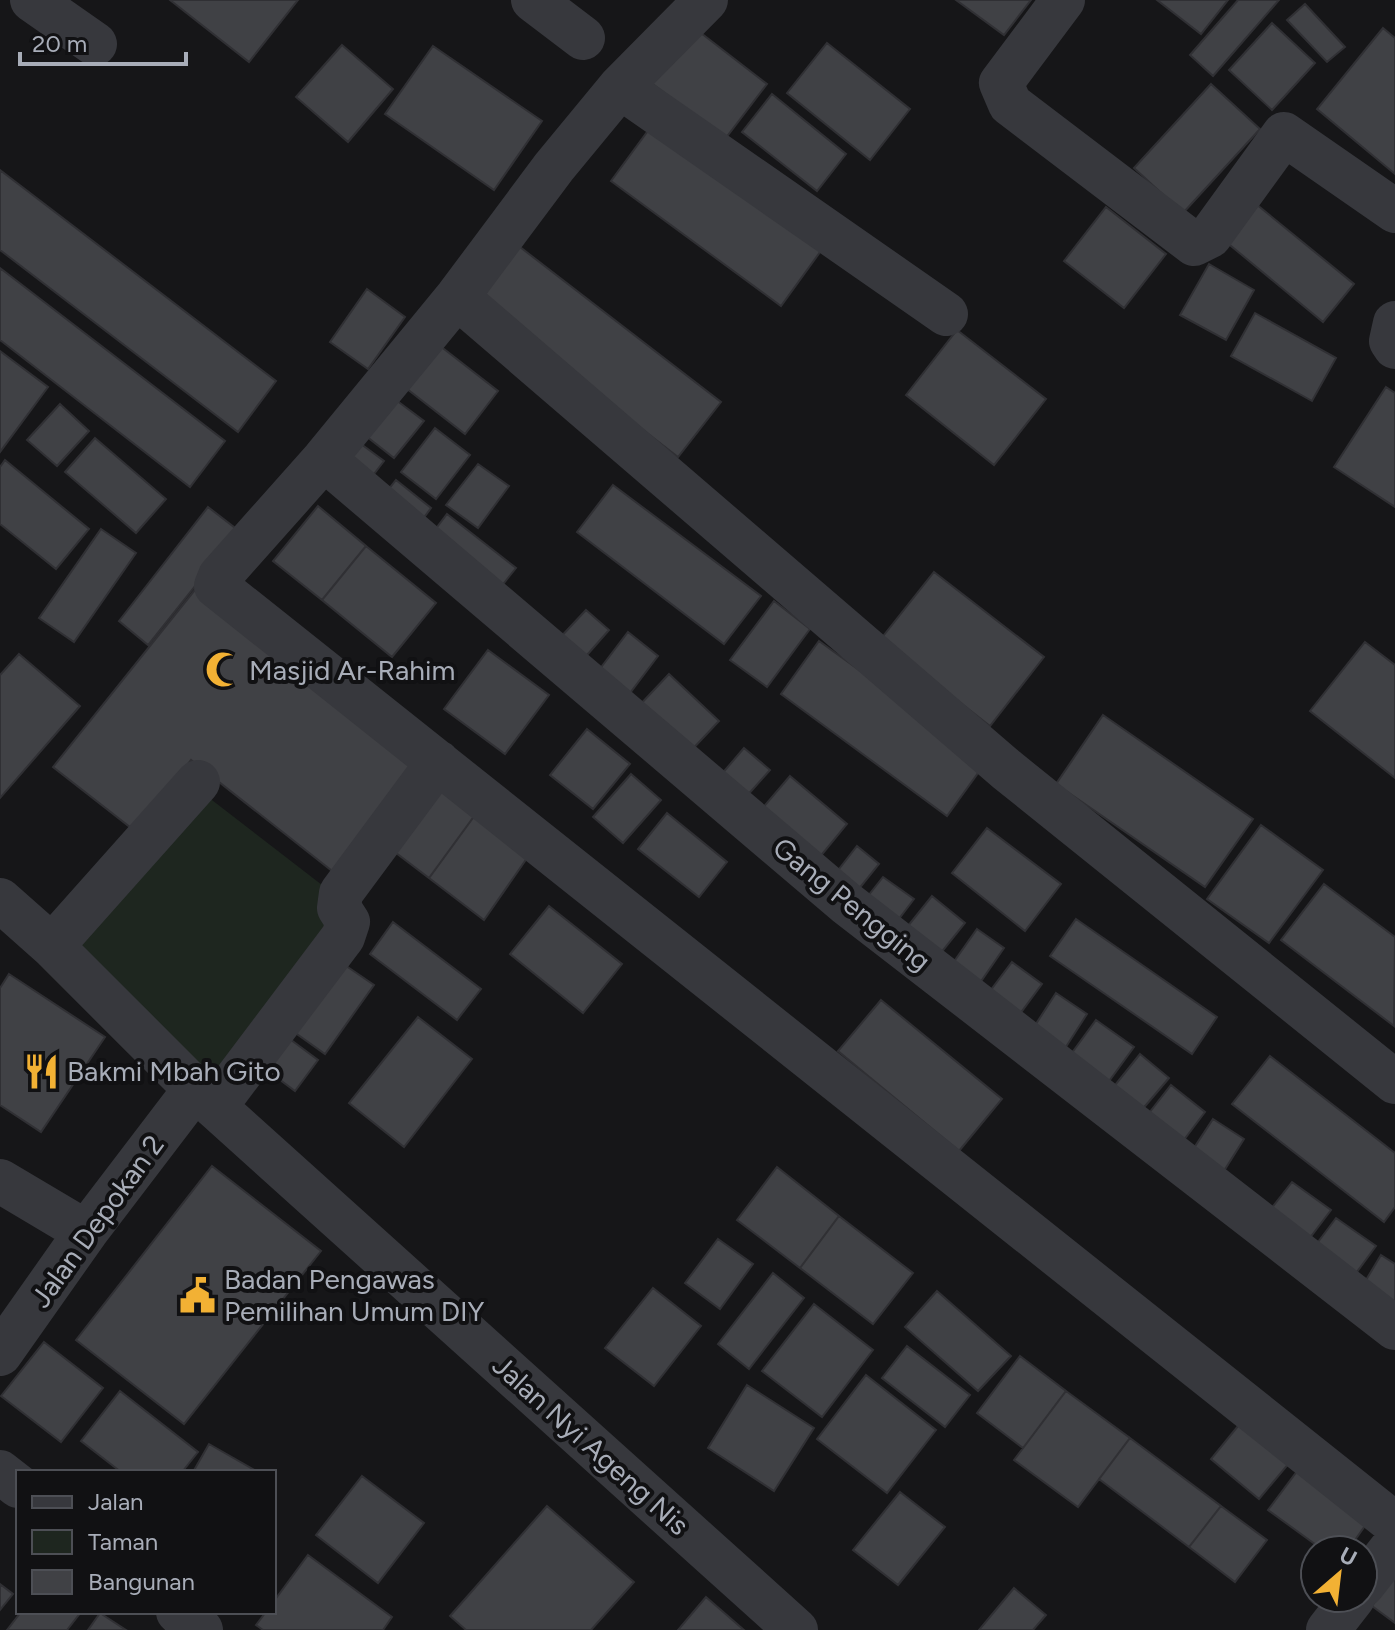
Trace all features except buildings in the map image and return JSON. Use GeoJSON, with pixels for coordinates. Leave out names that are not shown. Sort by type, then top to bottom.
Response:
{"type":"FeatureCollection","features":[{"type":"Feature","properties":{"kind":"street"},"geometry":{"type":"LineString","coordinates":[[32,0],[95,44]]}},
{"type":"Feature","properties":{"kind":"street"},"geometry":{"type":"LineString","coordinates":[[533,0],[583,38]]}},
{"type":"Feature","properties":{"kind":"street"},"geometry":{"type":"LineString","coordinates":[[706,0],[620,87],[554,167],[457,297],[324,459],[220,576],[216,586],[1395,1524]]}},
{"type":"Feature","properties":{"kind":"street"},"geometry":{"type":"LineString","coordinates":[[1063,0],[1001,83],[1002,93],[1010,104],[1194,244],[1210,236],[1277,139],[1284,134],[1395,211]]}},
{"type":"Feature","properties":{"kind":"street"},"geometry":{"type":"LineString","coordinates":[[620,87],[946,314]]}},
{"type":"Feature","properties":{"kind":"street"},"geometry":{"type":"LineString","coordinates":[[457,297],[1007,770],[1395,1082]]}},
{"type":"Feature","properties":{"kind":"street"},"geometry":{"type":"LineString","coordinates":[[1395,323],[1391,341],[1395,347]]}},
{"type":"Feature","properties":{"kind":"street","name":"Gang Pengging"},"geometry":{"type":"LineString","coordinates":[[324,459],[846,903],[1395,1328]]}},
{"type":"Feature","properties":{"kind":"street","name":"Jalan Depokan 2"},"geometry":{"type":"LineString","coordinates":[[0,1354],[86,1232],[343,937],[348,922],[339,908],[341,893],[438,762]]}},
{"type":"Feature","properties":{"kind":"street"},"geometry":{"type":"LineString","coordinates":[[52,946],[198,782]]}},
{"type":"Feature","properties":{"kind":"street","name":"Jalan Nyi Ageng Nis"},"geometry":{"type":"LineString","coordinates":[[0,900],[52,946],[205,1098],[796,1630]]}},
{"type":"Feature","properties":{"kind":"street"},"geometry":{"type":"LineString","coordinates":[[0,1181],[86,1232]]}},
{"type":"Feature","properties":{"kind":"street"},"geometry":{"type":"LineString","coordinates":[[0,1472],[16,1484]]}},
{"type":"Feature","properties":{"kind":"street"},"geometry":{"type":"LineString","coordinates":[[1379,1568],[1395,1544]]}},
{"type":"Feature","properties":{"kind":"street"},"geometry":{"type":"LineString","coordinates":[[181,1614],[201,1630]]}},
{"type":"Feature","properties":{"kind":"green space"},"geometry":{"type":"Polygon","coordinates":[[[199,790],[335,895],[341,924],[214,1092],[62,945],[199,790]]]}},
{"type":"Feature","properties":{"kind":"place","name":"Masjid Ar-Rahim"},"geometry":{"type":"Point","coordinates":[223,670]}},
{"type":"Feature","properties":{"kind":"place","name":"Bakmi Mbah Gito"},"geometry":{"type":"Point","coordinates":[41,1071]}},
{"type":"Feature","properties":{"kind":"place","name":"Badan Pengawas Pemilihan Umum DIY"},"geometry":{"type":"Point","coordinates":[198,1295]}}]}
